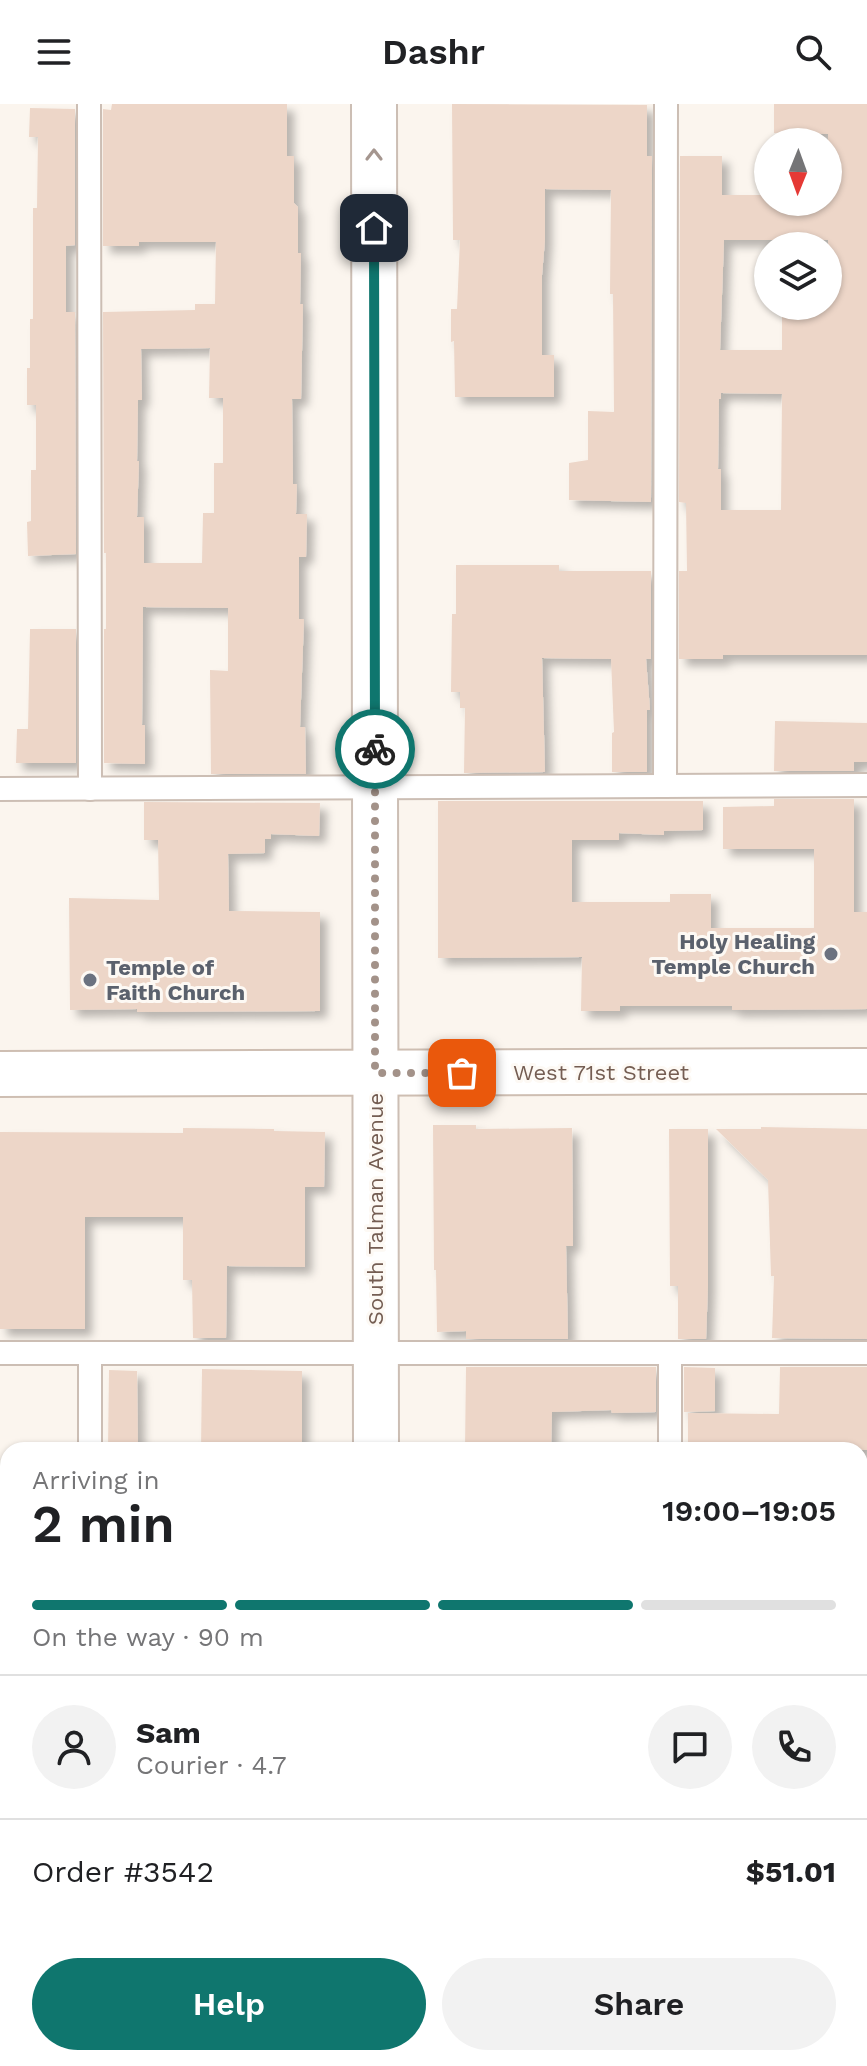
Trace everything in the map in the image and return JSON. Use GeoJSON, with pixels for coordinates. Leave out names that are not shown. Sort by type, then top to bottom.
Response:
{"type":"FeatureCollection","features":[{"type":"Feature","properties":{"kind":"street","name":"South Talman Avenue"},"geometry":{"type":"LineString","coordinates":[[374,104],[376,1442]]}},
{"type":"Feature","properties":{"kind":"street","name":"West 71st Street"},"geometry":{"type":"LineString","coordinates":[[0,1074],[867,1071]]}},
{"type":"Feature","properties":{"kind":"lane"},"geometry":{"type":"LineString","coordinates":[[89,104],[90,789]]}},
{"type":"Feature","properties":{"kind":"lane"},"geometry":{"type":"LineString","coordinates":[[665,786],[666,104]]}},
{"type":"Feature","properties":{"kind":"lane"},"geometry":{"type":"LineString","coordinates":[[0,789],[867,785]]}},
{"type":"Feature","properties":{"kind":"lane"},"geometry":{"type":"LineString","coordinates":[[0,1353],[867,1353]]}},
{"type":"Feature","properties":{"kind":"lane"},"geometry":{"type":"LineString","coordinates":[[90,1353],[90,1442]]}},
{"type":"Feature","properties":{"kind":"lane"},"geometry":{"type":"LineString","coordinates":[[670,1354],[670,1442]]}},
{"type":"Feature","properties":{"kind":"building"},"geometry":{"type":"Polygon","coordinates":[[[112,104],[287,104],[287,156],[294,156],[294,203],[298,207],[298,253],[301,253],[300,304],[303,304],[301,399],[292,399],[296,514],[307,514],[306,557],[299,557],[299,619],[304,619],[300,727],[305,727],[306,774],[211,774],[210,670],[228,671],[228,608],[143,607],[142,725],[145,725],[145,764],[104,763],[106,553],[103,312],[195,310],[195,304],[215,304],[216,242],[139,242],[139,246],[103,246],[103,109],[111,110],[112,104]],[[210,348],[141,349],[137,517],[144,517],[144,563],[202,563],[203,513],[214,513],[214,463],[223,463],[223,398],[209,398],[210,348]]]}},
{"type":"Feature","properties":{"kind":"building"},"geometry":{"type":"Polygon","coordinates":[[[452,104],[647,105],[647,156],[652,156],[651,502],[569,500],[569,463],[588,460],[588,411],[614,412],[613,294],[610,294],[611,190],[545,189],[542,355],[554,355],[554,397],[455,397],[451,309],[457,309],[460,240],[453,240],[452,104]]]}},
{"type":"Feature","properties":{"kind":"building"},"geometry":{"type":"Polygon","coordinates":[[[774,104],[867,104],[867,655],[723,655],[723,659],[679,659],[679,571],[687,571],[686,503],[679,502],[680,156],[722,156],[722,195],[754,195],[754,216],[842,216],[842,128],[774,128],[774,104]],[[721,393],[718,469],[721,469],[721,510],[781,510],[782,394],[721,393]]]}},
{"type":"Feature","properties":{"kind":"building"},"geometry":{"type":"Polygon","coordinates":[[[30,108],[75,109],[75,245],[66,246],[66,312],[75,312],[76,554],[28,556],[31,470],[36,470],[36,405],[27,405],[27,368],[30,368],[30,319],[33,319],[33,208],[37,208],[38,137],[29,137],[30,108]]]}},
{"type":"Feature","properties":{"kind":"building"},"geometry":{"type":"Polygon","coordinates":[[[456,565],[559,565],[559,571],[651,571],[651,659],[646,659],[650,710],[647,710],[647,772],[612,772],[611,659],[542,658],[545,772],[464,773],[465,708],[460,708],[460,692],[451,692],[456,565]]]}},
{"type":"Feature","properties":{"kind":"building"},"geometry":{"type":"Polygon","coordinates":[[[30,629],[76,629],[76,763],[16,763],[17,729],[28,729],[30,629]]]}},
{"type":"Feature","properties":{"kind":"building"},"geometry":{"type":"Polygon","coordinates":[[[775,721],[867,723],[867,762],[854,762],[854,771],[774,771],[775,721]]]}},
{"type":"Feature","properties":{"kind":"building"},"geometry":{"type":"Polygon","coordinates":[[[774,799],[854,799],[854,912],[867,912],[867,1009],[732,1010],[732,1006],[620,1006],[620,1011],[581,1011],[582,957],[438,958],[438,801],[703,801],[703,830],[664,831],[664,835],[619,833],[619,840],[572,840],[572,902],[670,902],[670,894],[711,894],[711,928],[814,928],[814,849],[723,849],[723,807],[774,806],[774,799]]]}},
{"type":"Feature","properties":{"kind":"building"},"geometry":{"type":"Polygon","coordinates":[[[144,802],[320,803],[319,836],[271,834],[271,839],[265,839],[265,853],[228,854],[229,911],[320,912],[320,1011],[70,1010],[69,898],[159,900],[158,840],[144,840],[144,802]]]}},
{"type":"Feature","properties":{"kind":"building"},"geometry":{"type":"Polygon","coordinates":[[[433,1125],[476,1125],[476,1129],[572,1128],[573,1246],[566,1246],[568,1339],[466,1339],[466,1331],[437,1332],[433,1125]]]}},
{"type":"Feature","properties":{"kind":"building"},"geometry":{"type":"Polygon","coordinates":[[[183,1128],[325,1132],[324,1187],[305,1187],[305,1267],[227,1266],[226,1338],[193,1338],[192,1280],[183,1280],[183,1217],[85,1217],[85,1329],[0,1329],[0,1132],[183,1133],[183,1128]]]}},
{"type":"Feature","properties":{"kind":"building"},"geometry":{"type":"Polygon","coordinates":[[[669,1129],[708,1129],[706,1339],[678,1339],[678,1286],[670,1286],[669,1129]]]}},
{"type":"Feature","properties":{"kind":"building"},"geometry":{"type":"Polygon","coordinates":[[[716,1129],[867,1129],[867,1339],[772,1338],[774,1276],[771,1276],[768,1180],[716,1129]]]}},
{"type":"Feature","properties":{"kind":"building"},"geometry":{"type":"Polygon","coordinates":[[[466,1367],[656,1367],[656,1412],[552,1412],[551,1442],[465,1442],[466,1367]]]}},
{"type":"Feature","properties":{"kind":"building"},"geometry":{"type":"Polygon","coordinates":[[[684,1367],[715,1368],[715,1411],[684,1412],[684,1367]]]}},
{"type":"Feature","properties":{"kind":"building"},"geometry":{"type":"Polygon","coordinates":[[[780,1367],[867,1367],[867,1442],[688,1442],[688,1413],[779,1414],[780,1367]]]}},
{"type":"Feature","properties":{"kind":"building"},"geometry":{"type":"Polygon","coordinates":[[[202,1369],[302,1371],[302,1442],[201,1442],[202,1369]]]}},
{"type":"Feature","properties":{"kind":"building"},"geometry":{"type":"Polygon","coordinates":[[[109,1370],[137,1371],[138,1442],[108,1442],[109,1370]]]}},
{"type":"Feature","properties":{"kind":"way so far"},"geometry":{"type":"LineString","coordinates":[[375,749],[375,1073],[462,1073]]}},
{"type":"Feature","properties":{"kind":"place","name":"Holy Healing Temple Church"},"geometry":{"type":"Point","coordinates":[831,954]}},
{"type":"Feature","properties":{"kind":"place","name":"Temple of Faith Church"},"geometry":{"type":"Point","coordinates":[90,980]}},
{"type":"Feature","properties":{"kind":"route"},"geometry":{"type":"LineString","coordinates":[[374,228],[375,749]]}}]}
